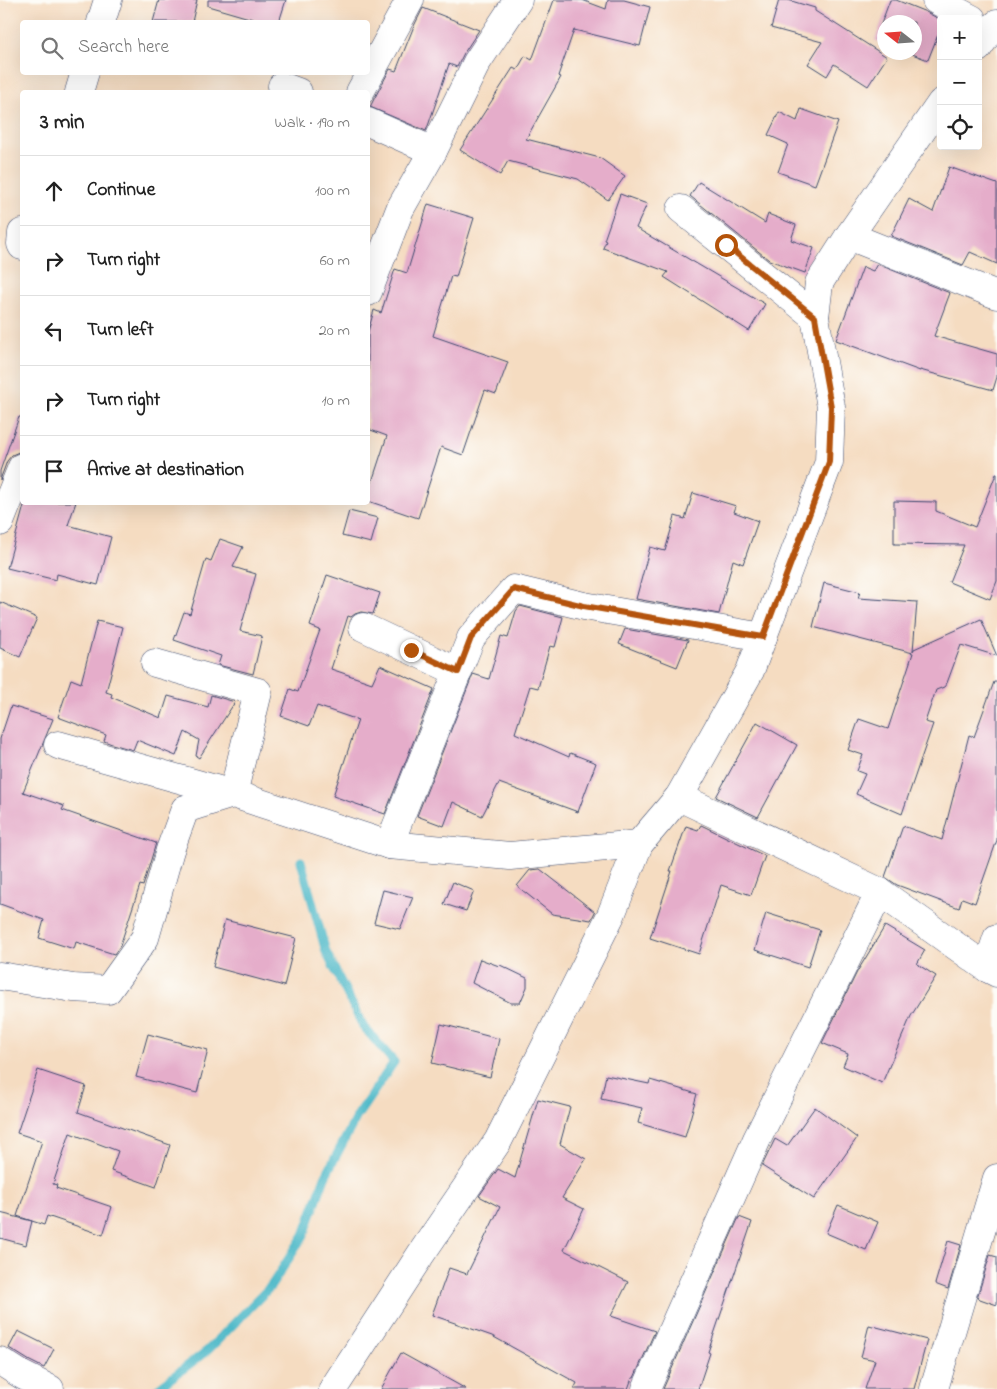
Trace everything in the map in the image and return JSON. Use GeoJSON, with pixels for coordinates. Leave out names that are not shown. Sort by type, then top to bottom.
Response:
{"type":"FeatureCollection","features":[{"type":"Feature","properties":{"kind":"street"},"geometry":{"type":"LineString","coordinates":[[102,20],[108,0]]}},
{"type":"Feature","properties":{"kind":"street"},"geometry":{"type":"LineString","coordinates":[[370,74],[410,0]]}},
{"type":"Feature","properties":{"kind":"street"},"geometry":{"type":"LineString","coordinates":[[370,279],[400,209],[477,62],[518,0]]}},
{"type":"Feature","properties":{"kind":"street"},"geometry":{"type":"LineString","coordinates":[[936,0],[983,28]]}},
{"type":"Feature","properties":{"kind":"street"},"geometry":{"type":"LineString","coordinates":[[79,90],[84,75]]}},
{"type":"Feature","properties":{"kind":"street"},"geometry":{"type":"LineString","coordinates":[[361,90],[369,75]]}},
{"type":"Feature","properties":{"kind":"street"},"geometry":{"type":"LineString","coordinates":[[333,1389],[498,1141],[611,915],[639,844],[678,796],[750,671],[829,462],[831,407],[815,317],[819,284],[849,236],[940,105]]}},
{"type":"Feature","properties":{"kind":"street"},"geometry":{"type":"LineString","coordinates":[[370,123],[432,151]]}},
{"type":"Feature","properties":{"kind":"street"},"geometry":{"type":"LineString","coordinates":[[681,209],[815,317]]}},
{"type":"Feature","properties":{"kind":"street"},"geometry":{"type":"LineString","coordinates":[[849,236],[997,295]]}},
{"type":"Feature","properties":{"kind":"street"},"geometry":{"type":"LineString","coordinates":[[0,522],[20,472]]}},
{"type":"Feature","properties":{"kind":"street"},"geometry":{"type":"LineString","coordinates":[[390,845],[471,638],[514,589],[584,606],[763,637]]}},
{"type":"Feature","properties":{"kind":"street"},"geometry":{"type":"LineString","coordinates":[[363,627],[458,672]]}},
{"type":"Feature","properties":{"kind":"street"},"geometry":{"type":"LineString","coordinates":[[155,663],[258,692],[234,794]]}},
{"type":"Feature","properties":{"kind":"street"},"geometry":{"type":"LineString","coordinates":[[58,745],[234,794],[390,845],[510,856],[639,844]]}},
{"type":"Feature","properties":{"kind":"street"},"geometry":{"type":"LineString","coordinates":[[0,976],[73,988],[108,990],[145,938],[170,850],[185,809],[234,794]]}},
{"type":"Feature","properties":{"kind":"street"},"geometry":{"type":"LineString","coordinates":[[678,796],[880,892],[992,970],[997,938]]}},
{"type":"Feature","properties":{"kind":"street"},"geometry":{"type":"LineString","coordinates":[[646,1389],[758,1139],[880,892]]}},
{"type":"Feature","properties":{"kind":"street"},"geometry":{"type":"LineString","coordinates":[[934,1389],[997,1178]]}},
{"type":"Feature","properties":{"kind":"street"},"geometry":{"type":"LineString","coordinates":[[0,1361],[50,1389]]}},
{"type":"Feature","properties":{"kind":"building"},"geometry":{"type":"Polygon","coordinates":[[[159,0],[197,0],[192,20],[154,20],[159,0]]]}},
{"type":"Feature","properties":{"kind":"building"},"geometry":{"type":"Polygon","coordinates":[[[208,0],[286,0],[280,20],[256,20],[208,6],[208,0]]]}},
{"type":"Feature","properties":{"kind":"building"},"geometry":{"type":"Polygon","coordinates":[[[554,0],[582,0],[606,9],[608,0],[624,0],[650,7],[640,46],[574,30],[558,76],[561,77],[526,139],[600,158],[625,176],[608,200],[578,179],[508,161],[500,175],[460,150],[513,68],[517,70],[525,56],[532,60],[554,0]]]}},
{"type":"Feature","properties":{"kind":"building"},"geometry":{"type":"Polygon","coordinates":[[[779,0],[788,0],[815,8],[815,11],[877,51],[877,60],[885,60],[868,86],[834,64],[827,76],[808,64],[822,42],[771,28],[779,0]]]}},
{"type":"Feature","properties":{"kind":"building"},"geometry":{"type":"Polygon","coordinates":[[[890,0],[896,0],[937,18],[937,37],[928,60],[922,58],[922,15],[884,15],[890,0]]]}},
{"type":"Feature","properties":{"kind":"building"},"geometry":{"type":"Polygon","coordinates":[[[423,8],[479,30],[457,67],[449,64],[426,131],[370,107],[390,69],[396,71],[423,8]]]}},
{"type":"Feature","properties":{"kind":"building"},"geometry":{"type":"Polygon","coordinates":[[[801,109],[838,122],[815,185],[778,172],[788,144],[768,135],[779,112],[797,121],[801,109]]]}},
{"type":"Feature","properties":{"kind":"building"},"geometry":{"type":"Polygon","coordinates":[[[949,167],[997,184],[997,264],[970,252],[963,265],[891,236],[909,199],[933,212],[949,167]]]}},
{"type":"Feature","properties":{"kind":"building"},"geometry":{"type":"Polygon","coordinates":[[[699,182],[765,223],[768,214],[796,225],[791,240],[814,248],[805,273],[769,260],[690,196],[699,182]]]}},
{"type":"Feature","properties":{"kind":"building"},"geometry":{"type":"Polygon","coordinates":[[[620,194],[647,204],[636,228],[765,304],[749,331],[664,277],[668,272],[603,248],[620,194]]]}},
{"type":"Feature","properties":{"kind":"building"},"geometry":{"type":"Polygon","coordinates":[[[428,204],[474,218],[456,277],[451,276],[433,336],[508,362],[496,394],[485,390],[463,455],[441,447],[418,518],[370,502],[370,488],[387,436],[370,430],[370,325],[374,310],[381,313],[395,269],[407,273],[428,204]]]}},
{"type":"Feature","properties":{"kind":"building"},"geometry":{"type":"Polygon","coordinates":[[[877,264],[950,293],[934,336],[997,354],[997,377],[993,390],[920,371],[836,340],[863,267],[873,271],[877,264]]]}},
{"type":"Feature","properties":{"kind":"building"},"geometry":{"type":"Polygon","coordinates":[[[20,417],[20,452],[12,455],[7,461],[0,480],[0,471],[20,417]]]}},
{"type":"Feature","properties":{"kind":"building"},"geometry":{"type":"Polygon","coordinates":[[[996,474],[997,581],[990,599],[949,582],[964,545],[894,544],[894,501],[936,502],[936,511],[975,527],[996,474]]]}},
{"type":"Feature","properties":{"kind":"building"},"geometry":{"type":"Polygon","coordinates":[[[693,493],[736,506],[734,512],[758,521],[743,564],[733,560],[719,614],[636,599],[650,547],[665,551],[675,516],[685,519],[693,493]]]}},
{"type":"Feature","properties":{"kind":"building"},"geometry":{"type":"Polygon","coordinates":[[[24,505],[75,505],[68,525],[111,537],[98,585],[57,574],[56,580],[7,568],[24,505]]]}},
{"type":"Feature","properties":{"kind":"building"},"geometry":{"type":"Polygon","coordinates":[[[349,511],[378,518],[371,543],[342,536],[349,511]]]}},
{"type":"Feature","properties":{"kind":"building"},"geometry":{"type":"Polygon","coordinates":[[[220,539],[243,547],[233,567],[256,574],[240,631],[262,636],[253,674],[218,665],[221,656],[174,640],[184,612],[190,614],[206,559],[211,561],[220,539]]]}},
{"type":"Feature","properties":{"kind":"building"},"geometry":{"type":"Polygon","coordinates":[[[327,575],[380,593],[373,614],[361,612],[351,617],[348,616],[331,669],[372,683],[380,665],[434,689],[385,814],[333,796],[358,720],[317,706],[309,726],[281,716],[290,689],[298,692],[320,630],[310,626],[327,575]]]}},
{"type":"Feature","properties":{"kind":"building"},"geometry":{"type":"Polygon","coordinates":[[[824,583],[860,592],[858,598],[917,602],[913,651],[981,619],[997,656],[961,645],[947,683],[944,687],[936,690],[925,722],[933,724],[902,814],[856,794],[865,774],[857,771],[863,755],[848,750],[859,719],[888,729],[913,653],[813,627],[824,583]]]}},
{"type":"Feature","properties":{"kind":"building"},"geometry":{"type":"Polygon","coordinates":[[[0,602],[37,618],[20,657],[0,648],[0,602]]]}},
{"type":"Feature","properties":{"kind":"building"},"geometry":{"type":"Polygon","coordinates":[[[520,606],[563,617],[555,647],[550,646],[538,688],[530,686],[515,733],[569,757],[570,753],[596,763],[578,812],[499,783],[482,816],[453,802],[444,826],[417,816],[473,674],[489,679],[501,636],[508,638],[516,611],[520,606]]]}},
{"type":"Feature","properties":{"kind":"building"},"geometry":{"type":"Polygon","coordinates":[[[97,621],[123,627],[106,692],[112,694],[111,697],[161,718],[168,696],[208,707],[211,695],[235,702],[199,758],[196,756],[199,740],[185,732],[176,756],[137,740],[133,750],[112,744],[104,741],[106,735],[58,717],[71,679],[81,683],[97,621]]]}},
{"type":"Feature","properties":{"kind":"building"},"geometry":{"type":"Polygon","coordinates":[[[625,629],[688,640],[677,667],[619,644],[625,629]]]}},
{"type":"Feature","properties":{"kind":"building"},"geometry":{"type":"Polygon","coordinates":[[[994,682],[997,682],[997,840],[975,903],[962,898],[959,908],[897,885],[885,877],[903,826],[942,840],[969,735],[974,737],[994,682]]]}},
{"type":"Feature","properties":{"kind":"building"},"geometry":{"type":"Polygon","coordinates":[[[11,706],[53,719],[23,792],[64,806],[62,810],[156,843],[143,886],[140,885],[120,946],[114,954],[76,942],[74,949],[39,938],[44,920],[0,904],[0,739],[11,706]]]}},
{"type":"Feature","properties":{"kind":"building"},"geometry":{"type":"Polygon","coordinates":[[[757,722],[797,745],[758,817],[716,797],[757,722]]]}},
{"type":"Feature","properties":{"kind":"building"},"geometry":{"type":"Polygon","coordinates":[[[701,825],[765,856],[751,895],[721,885],[699,954],[650,938],[686,826],[698,830],[701,825]]]}},
{"type":"Feature","properties":{"kind":"building"},"geometry":{"type":"Polygon","coordinates":[[[540,869],[595,912],[591,920],[552,914],[517,886],[530,870],[540,869]]]}},
{"type":"Feature","properties":{"kind":"building"},"geometry":{"type":"Polygon","coordinates":[[[453,882],[474,891],[466,911],[444,904],[453,882]]]}},
{"type":"Feature","properties":{"kind":"building"},"geometry":{"type":"Polygon","coordinates":[[[383,890],[413,897],[400,929],[374,923],[383,890]]]}},
{"type":"Feature","properties":{"kind":"building"},"geometry":{"type":"Polygon","coordinates":[[[766,913],[820,930],[808,967],[755,950],[766,913]]]}},
{"type":"Feature","properties":{"kind":"building"},"geometry":{"type":"Polygon","coordinates":[[[225,920],[296,938],[284,986],[213,967],[225,920]]]}},
{"type":"Feature","properties":{"kind":"building"},"geometry":{"type":"Polygon","coordinates":[[[885,926],[925,950],[917,964],[936,976],[911,1016],[882,1083],[843,1066],[848,1054],[822,1043],[857,972],[885,926]]]}},
{"type":"Feature","properties":{"kind":"building"},"geometry":{"type":"Polygon","coordinates":[[[480,959],[500,965],[527,978],[527,987],[520,1003],[511,1003],[472,983],[480,959]]]}},
{"type":"Feature","properties":{"kind":"building"},"geometry":{"type":"Polygon","coordinates":[[[441,1024],[499,1039],[490,1077],[432,1063],[441,1024]]]}},
{"type":"Feature","properties":{"kind":"building"},"geometry":{"type":"Polygon","coordinates":[[[148,1034],[208,1050],[197,1093],[136,1077],[148,1034]]]}},
{"type":"Feature","properties":{"kind":"building"},"geometry":{"type":"Polygon","coordinates":[[[38,1070],[86,1086],[78,1112],[170,1145],[156,1187],[111,1171],[118,1151],[70,1133],[53,1184],[57,1185],[56,1188],[112,1207],[103,1235],[47,1216],[44,1225],[17,1216],[42,1141],[17,1133],[38,1070]]]}},
{"type":"Feature","properties":{"kind":"building"},"geometry":{"type":"Polygon","coordinates":[[[606,1075],[649,1084],[650,1080],[697,1094],[685,1137],[638,1123],[642,1108],[601,1099],[606,1075]]]}},
{"type":"Feature","properties":{"kind":"building"},"geometry":{"type":"Polygon","coordinates":[[[538,1099],[570,1107],[560,1144],[586,1159],[562,1198],[584,1209],[564,1250],[628,1282],[611,1316],[655,1331],[628,1389],[574,1389],[577,1383],[492,1336],[432,1315],[449,1268],[467,1274],[500,1207],[479,1196],[498,1169],[515,1178],[538,1099]]]}},
{"type":"Feature","properties":{"kind":"building"},"geometry":{"type":"Polygon","coordinates":[[[815,1107],[857,1138],[814,1199],[762,1166],[775,1139],[787,1146],[815,1107]]]}},
{"type":"Feature","properties":{"kind":"building"},"geometry":{"type":"Polygon","coordinates":[[[838,1205],[878,1222],[866,1250],[826,1233],[838,1205]]]}},
{"type":"Feature","properties":{"kind":"building"},"geometry":{"type":"Polygon","coordinates":[[[0,1213],[32,1221],[26,1245],[0,1238],[0,1213]]]}},
{"type":"Feature","properties":{"kind":"building"},"geometry":{"type":"Polygon","coordinates":[[[739,1217],[752,1222],[708,1352],[710,1353],[698,1389],[663,1389],[739,1217]]]}},
{"type":"Feature","properties":{"kind":"building"},"geometry":{"type":"Polygon","coordinates":[[[948,1241],[961,1245],[948,1289],[935,1284],[948,1241]]]}},
{"type":"Feature","properties":{"kind":"building"},"geometry":{"type":"Polygon","coordinates":[[[990,1255],[997,1257],[997,1305],[977,1298],[990,1255]]]}},
{"type":"Feature","properties":{"kind":"building"},"geometry":{"type":"Polygon","coordinates":[[[869,1325],[927,1340],[914,1389],[865,1389],[875,1360],[861,1357],[869,1325]]]}},
{"type":"Feature","properties":{"kind":"building"},"geometry":{"type":"Polygon","coordinates":[[[18,1331],[54,1349],[44,1368],[9,1348],[18,1331]]]}},
{"type":"Feature","properties":{"kind":"building"},"geometry":{"type":"Polygon","coordinates":[[[401,1353],[466,1389],[381,1389],[401,1353]]]}},
{"type":"Feature","properties":{"kind":"waterway"},"geometry":{"type":"LineString","coordinates":[[157,1389],[208,1350],[271,1286],[304,1235],[325,1177],[357,1116],[394,1062],[363,1026],[326,952],[301,861]]}},
{"type":"Feature","properties":{"kind":"route"},"geometry":{"type":"LineString","coordinates":[[411,650],[458,672],[471,638],[514,589],[584,606],[763,637],[829,462],[831,407],[815,317],[726,245]]}}]}
